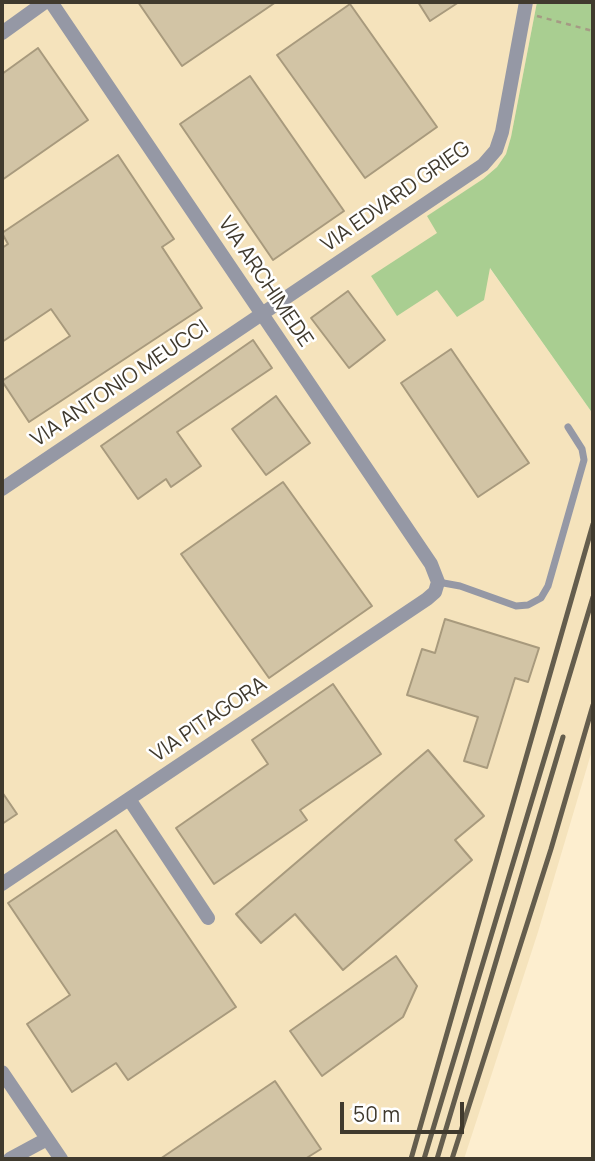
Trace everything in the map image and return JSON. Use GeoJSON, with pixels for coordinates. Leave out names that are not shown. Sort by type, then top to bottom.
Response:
{"type":"FeatureCollection","features":[{"type":"Feature","properties":{"kind":"street"},"geometry":{"type":"LineString","coordinates":[[2,33],[45,2]]}},
{"type":"Feature","properties":{"kind":"street","name":"VIA ARCHIMEDE"},"geometry":{"type":"LineString","coordinates":[[51,2],[431,564],[437,585]]}},
{"type":"Feature","properties":{"kind":"street","name":"VIA EDVARD GRIEG"},"geometry":{"type":"LineString","coordinates":[[261,314],[472,173],[490,158],[502,132],[525,7]]}},
{"type":"Feature","properties":{"kind":"street","name":"VIA ANTONIO MEUCCI"},"geometry":{"type":"LineString","coordinates":[[2,489],[261,314]]}},
{"type":"Feature","properties":{"kind":"street","name":"VIA PITAGORA"},"geometry":{"type":"LineString","coordinates":[[2,884],[427,599],[437,585]]}},
{"type":"Feature","properties":{"kind":"street"},"geometry":{"type":"LineString","coordinates":[[129,799],[208,918]]}},
{"type":"Feature","properties":{"kind":"street"},"geometry":{"type":"LineString","coordinates":[[2,1072],[61,1159]]}},
{"type":"Feature","properties":{"kind":"street"},"geometry":{"type":"LineString","coordinates":[[10,1159],[47,1139]]}},
{"type":"Feature","properties":{"kind":"lane"},"geometry":{"type":"LineString","coordinates":[[437,585],[460,586],[516,606],[528,605],[541,598],[548,586],[584,460],[582,449],[568,426]]}},
{"type":"Feature","properties":{"kind":"path"},"geometry":{"type":"LineString","coordinates":[[525,7],[593,31]]}},
{"type":"Feature","properties":{"kind":"shaded area"},"geometry":{"type":"Polygon","coordinates":[[[2,2],[537,2],[506,154],[497,167],[483,179],[428,216],[438,233],[437,289],[489,267],[593,414],[593,747],[538,932],[464,1159],[2,1159],[2,2]]]}},
{"type":"Feature","properties":{"kind":"green space"},"geometry":{"type":"Polygon","coordinates":[[[537,2],[593,2],[593,414],[490,268],[484,300],[457,317],[437,290],[397,316],[371,276],[437,233],[427,216],[483,179],[497,167],[506,154],[537,2]]]}},
{"type":"Feature","properties":{"kind":"building"},"geometry":{"type":"Polygon","coordinates":[[[138,2],[276,2],[182,66],[138,2]]]}},
{"type":"Feature","properties":{"kind":"building"},"geometry":{"type":"Polygon","coordinates":[[[418,2],[459,2],[430,21],[418,2]]]}},
{"type":"Feature","properties":{"kind":"building"},"geometry":{"type":"Polygon","coordinates":[[[350,4],[437,127],[365,178],[277,55],[350,4]]]}},
{"type":"Feature","properties":{"kind":"building"},"geometry":{"type":"Polygon","coordinates":[[[38,48],[88,120],[2,180],[2,74],[38,48]]]}},
{"type":"Feature","properties":{"kind":"building"},"geometry":{"type":"Polygon","coordinates":[[[250,76],[344,211],[273,260],[180,124],[250,76]]]}},
{"type":"Feature","properties":{"kind":"building"},"geometry":{"type":"Polygon","coordinates":[[[118,155],[174,239],[162,247],[202,308],[29,422],[2,381],[70,336],[51,309],[2,342],[2,248],[8,244],[2,233],[118,155]]]}},
{"type":"Feature","properties":{"kind":"building"},"geometry":{"type":"Polygon","coordinates":[[[348,291],[385,340],[349,368],[311,318],[348,291]]]}},
{"type":"Feature","properties":{"kind":"building"},"geometry":{"type":"Polygon","coordinates":[[[253,340],[272,368],[177,432],[201,466],[171,487],[166,479],[138,499],[101,446],[253,340]]]}},
{"type":"Feature","properties":{"kind":"building"},"geometry":{"type":"Polygon","coordinates":[[[451,349],[529,463],[478,497],[401,383],[451,349]]]}},
{"type":"Feature","properties":{"kind":"building"},"geometry":{"type":"Polygon","coordinates":[[[276,396],[310,443],[266,475],[232,429],[276,396]]]}},
{"type":"Feature","properties":{"kind":"building"},"geometry":{"type":"Polygon","coordinates":[[[283,482],[372,606],[269,678],[181,554],[283,482]]]}},
{"type":"Feature","properties":{"kind":"building"},"geometry":{"type":"Polygon","coordinates":[[[445,619],[539,648],[528,682],[515,678],[487,768],[464,761],[478,717],[407,695],[422,649],[435,653],[445,619]]]}},
{"type":"Feature","properties":{"kind":"building"},"geometry":{"type":"Polygon","coordinates":[[[333,684],[381,754],[300,810],[307,820],[214,884],[176,828],[268,764],[252,740],[333,684]]]}},
{"type":"Feature","properties":{"kind":"building"},"geometry":{"type":"Polygon","coordinates":[[[428,750],[484,816],[455,840],[472,860],[343,970],[295,914],[261,943],[236,914],[428,750]]]}},
{"type":"Feature","properties":{"kind":"building"},"geometry":{"type":"Polygon","coordinates":[[[2,792],[17,814],[2,824],[2,792]]]}},
{"type":"Feature","properties":{"kind":"building"},"geometry":{"type":"Polygon","coordinates":[[[116,830],[236,1007],[128,1080],[116,1063],[72,1092],[27,1024],[70,995],[8,903],[116,830]]]}},
{"type":"Feature","properties":{"kind":"building"},"geometry":{"type":"Polygon","coordinates":[[[396,956],[417,986],[403,1017],[322,1076],[290,1031],[396,956]]]}},
{"type":"Feature","properties":{"kind":"building"},"geometry":{"type":"Polygon","coordinates":[[[275,1081],[321,1149],[305,1159],[160,1159],[275,1081]]]}},
{"type":"Feature","properties":{"kind":"railway"},"geometry":{"type":"LineString","coordinates":[[411,1159],[593,524]]}},
{"type":"Feature","properties":{"kind":"railway"},"geometry":{"type":"LineString","coordinates":[[424,1159],[593,597]]}},
{"type":"Feature","properties":{"kind":"railway"},"geometry":{"type":"LineString","coordinates":[[452,1159],[551,849],[593,705]]}},
{"type":"Feature","properties":{"kind":"railway"},"geometry":{"type":"LineString","coordinates":[[437,1159],[563,737]]}}]}
